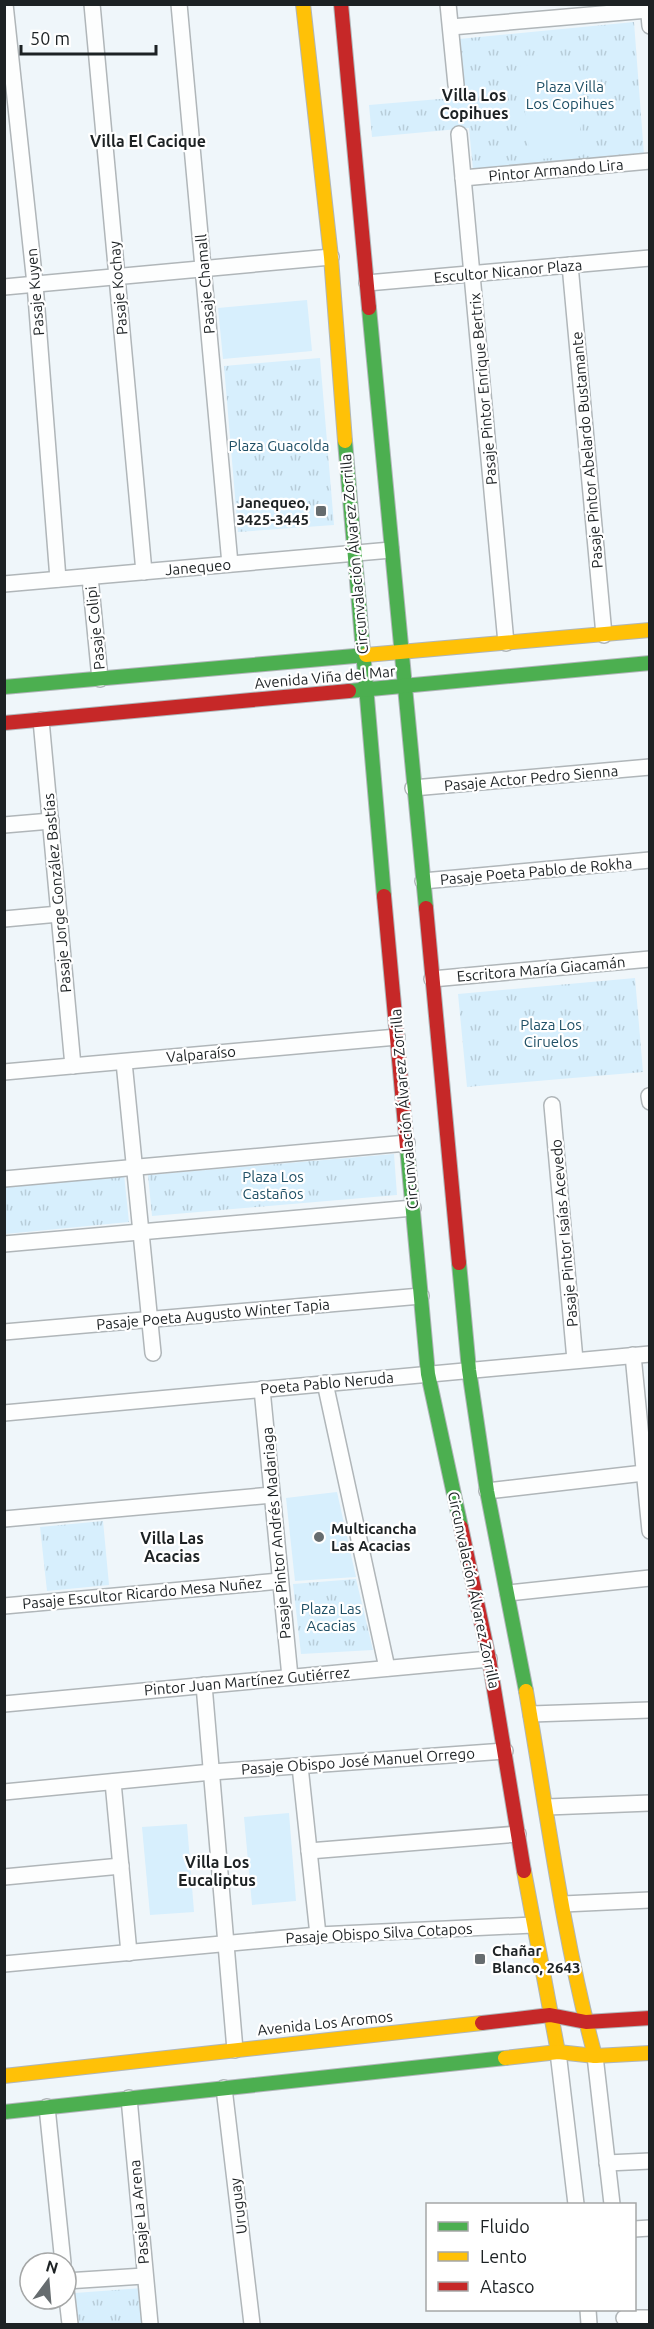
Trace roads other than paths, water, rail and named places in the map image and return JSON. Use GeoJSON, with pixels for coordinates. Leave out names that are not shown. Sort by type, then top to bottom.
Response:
{"type":"FeatureCollection","features":[{"type":"Feature","properties":{"kind":"main road","name":"Circunvalación Álvarez Zorrilla"},"geometry":{"type":"LineString","coordinates":[[303,4],[331,257],[353,553],[428,1374],[489,1659],[532,1925],[558,2052]]}},
{"type":"Feature","properties":{"kind":"main road","name":"Circunvalación Álvarez Zorrilla"},"geometry":{"type":"LineString","coordinates":[[341,4],[469,1370],[487,1491],[531,1714],[563,1904],[586,2022],[596,2056]]}},
{"type":"Feature","properties":{"kind":"main road","name":"Avenida Viña del Mar"},"geometry":{"type":"LineString","coordinates":[[4,687],[650,630]]}},
{"type":"Feature","properties":{"kind":"main road","name":"Avenida Viña del Mar"},"geometry":{"type":"LineString","coordinates":[[4,723],[650,663]]}},
{"type":"Feature","properties":{"kind":"main road","name":"Avenida Los Aromos"},"geometry":{"type":"LineString","coordinates":[[4,2076],[550,2015],[586,2022],[650,2018]]}},
{"type":"Feature","properties":{"kind":"main road"},"geometry":{"type":"LineString","coordinates":[[4,2112],[558,2052],[596,2056],[650,2053]]}},
{"type":"Feature","properties":{"kind":"street","name":"Pasaje Kuyen"},"geometry":{"type":"LineString","coordinates":[[5,4],[36,284],[58,579]]}},
{"type":"Feature","properties":{"kind":"street","name":"Pasaje Kochay"},"geometry":{"type":"LineString","coordinates":[[92,4],[144,572]]}},
{"type":"Feature","properties":{"kind":"street","name":"Pasaje Chamall"},"geometry":{"type":"LineString","coordinates":[[179,4],[230,564]]}},
{"type":"Feature","properties":{"kind":"street"},"geometry":{"type":"LineString","coordinates":[[448,4],[456,85]]}},
{"type":"Feature","properties":{"kind":"street"},"geometry":{"type":"LineString","coordinates":[[451,27],[648,7],[650,26]]}},
{"type":"Feature","properties":{"kind":"street","name":"Pasaje Pintor Enrique Bertrix"},"geometry":{"type":"LineString","coordinates":[[459,134],[506,643]]}},
{"type":"Feature","properties":{"kind":"street","name":"Pintor Armando Lira"},"geometry":{"type":"LineString","coordinates":[[463,178],[650,161]]}},
{"type":"Feature","properties":{"kind":"street"},"geometry":{"type":"LineString","coordinates":[[4,286],[331,257]]}},
{"type":"Feature","properties":{"kind":"street","name":"Escultor Nicanor Plaza"},"geometry":{"type":"LineString","coordinates":[[367,284],[650,258]]}},
{"type":"Feature","properties":{"kind":"street","name":"Pasaje Pintor Abelardo Bustamante"},"geometry":{"type":"LineString","coordinates":[[570,265],[604,634]]}},
{"type":"Feature","properties":{"kind":"street","name":"Janequeo"},"geometry":{"type":"LineString","coordinates":[[4,584],[391,550]]}},
{"type":"Feature","properties":{"kind":"street","name":"Pasaje Colipi"},"geometry":{"type":"LineString","coordinates":[[90,577],[100,679]]}},
{"type":"Feature","properties":{"kind":"street","name":"Pasaje Jorge González Bastías"},"geometry":{"type":"LineString","coordinates":[[41,720],[73,1066]]}},
{"type":"Feature","properties":{"kind":"street","name":"Pasaje Actor Pedro Sienna"},"geometry":{"type":"LineString","coordinates":[[413,788],[650,767]]}},
{"type":"Feature","properties":{"kind":"street"},"geometry":{"type":"LineString","coordinates":[[4,825],[51,821]]}},
{"type":"Feature","properties":{"kind":"street","name":"Pasaje Poeta Pablo de Rokha"},"geometry":{"type":"LineString","coordinates":[[423,882],[650,860]]}},
{"type":"Feature","properties":{"kind":"street"},"geometry":{"type":"LineString","coordinates":[[4,919],[59,914]]}},
{"type":"Feature","properties":{"kind":"street","name":"Escritora María Giacamán"},"geometry":{"type":"LineString","coordinates":[[432,980],[650,959]]}},
{"type":"Feature","properties":{"kind":"street","name":"Valparaíso"},"geometry":{"type":"LineString","coordinates":[[4,1072],[397,1036]]}},
{"type":"Feature","properties":{"kind":"street"},"geometry":{"type":"LineString","coordinates":[[124,1062],[153,1353]]}},
{"type":"Feature","properties":{"kind":"street"},"geometry":{"type":"LineString","coordinates":[[649,1096],[650,1102]]}},
{"type":"Feature","properties":{"kind":"street","name":"Pasaje Pintor Isaías Acevedo"},"geometry":{"type":"LineString","coordinates":[[552,1105],[575,1360]]}},
{"type":"Feature","properties":{"kind":"street"},"geometry":{"type":"LineString","coordinates":[[4,1179],[407,1143]]}},
{"type":"Feature","properties":{"kind":"street"},"geometry":{"type":"LineString","coordinates":[[4,1244],[413,1208]]}},
{"type":"Feature","properties":{"kind":"street","name":"Pasaje Poeta Augusto Winter Tapia"},"geometry":{"type":"LineString","coordinates":[[4,1332],[421,1296]]}},
{"type":"Feature","properties":{"kind":"street","name":"Poeta Pablo Neruda"},"geometry":{"type":"LineString","coordinates":[[4,1413],[650,1354]]}},
{"type":"Feature","properties":{"kind":"street"},"geometry":{"type":"LineString","coordinates":[[633,1355],[650,1532]]}},
{"type":"Feature","properties":{"kind":"street"},"geometry":{"type":"LineString","coordinates":[[326,1383],[387,1668]]}},
{"type":"Feature","properties":{"kind":"street","name":"Pasaje Pintor Andrés Madariaga"},"geometry":{"type":"LineString","coordinates":[[262,1389],[290,1677]]}},
{"type":"Feature","properties":{"kind":"street"},"geometry":{"type":"LineString","coordinates":[[487,1491],[644,1473]]}},
{"type":"Feature","properties":{"kind":"street"},"geometry":{"type":"LineString","coordinates":[[4,1520],[273,1495]]}},
{"type":"Feature","properties":{"kind":"street"},"geometry":{"type":"LineString","coordinates":[[508,1593],[650,1578]]}},
{"type":"Feature","properties":{"kind":"street","name":"Pasaje Escultor Ricardo Mesa Nuñez"},"geometry":{"type":"LineString","coordinates":[[4,1606],[280,1581]]}},
{"type":"Feature","properties":{"kind":"street","name":"Pintor Juan Martínez Gutiérrez"},"geometry":{"type":"LineString","coordinates":[[4,1704],[489,1659]]}},
{"type":"Feature","properties":{"kind":"street"},"geometry":{"type":"LineString","coordinates":[[204,1685],[235,2050]]}},
{"type":"Feature","properties":{"kind":"street"},"geometry":{"type":"LineString","coordinates":[[531,1714],[650,1710]]}},
{"type":"Feature","properties":{"kind":"street","name":"Pasaje Obispo José Manuel Orrego"},"geometry":{"type":"LineString","coordinates":[[4,1792],[212,1772],[505,1751]]}},
{"type":"Feature","properties":{"kind":"street"},"geometry":{"type":"LineString","coordinates":[[300,1766],[318,1935]]}},
{"type":"Feature","properties":{"kind":"street"},"geometry":{"type":"LineString","coordinates":[[113,1782],[129,1953]]}},
{"type":"Feature","properties":{"kind":"street"},"geometry":{"type":"LineString","coordinates":[[547,1807],[650,1803]]}},
{"type":"Feature","properties":{"kind":"street"},"geometry":{"type":"LineString","coordinates":[[309,1851],[518,1833]]}},
{"type":"Feature","properties":{"kind":"street"},"geometry":{"type":"LineString","coordinates":[[4,1877],[121,1866]]}},
{"type":"Feature","properties":{"kind":"street"},"geometry":{"type":"LineString","coordinates":[[563,1904],[650,1900]]}},
{"type":"Feature","properties":{"kind":"street","name":"Pasaje Obispo Silva Cotapos"},"geometry":{"type":"LineString","coordinates":[[4,1964],[318,1935],[532,1925]]}},
{"type":"Feature","properties":{"kind":"street","name":"Circunvalación Álvarez Zorrilla"},"geometry":{"type":"LineString","coordinates":[[558,2052],[576,2203]]}},
{"type":"Feature","properties":{"kind":"street","name":"Circunvalación Álvarez Zorrilla"},"geometry":{"type":"LineString","coordinates":[[596,2056],[612,2203]]}},
{"type":"Feature","properties":{"kind":"street","name":"Uruguay"},"geometry":{"type":"LineString","coordinates":[[224,2088],[252,2325]]}},
{"type":"Feature","properties":{"kind":"street","name":"Pasaje La Arena"},"geometry":{"type":"LineString","coordinates":[[129,2098],[150,2325]]}},
{"type":"Feature","properties":{"kind":"street"},"geometry":{"type":"LineString","coordinates":[[47,2107],[62,2251]]}},
{"type":"Feature","properties":{"kind":"street"},"geometry":{"type":"LineString","coordinates":[[607,2163],[650,2161]]}},
{"type":"Feature","properties":{"kind":"street"},"geometry":{"type":"LineString","coordinates":[[78,2280],[144,2276]]}},
{"type":"Feature","properties":{"kind":"street"},"geometry":{"type":"LineString","coordinates":[[624,2318],[650,2318]]}},
{"type":"Feature","properties":{"kind":"place","name":"Janequeo, 3425-3445"},"geometry":{"type":"Point","coordinates":[321,511]}},
{"type":"Feature","properties":{"kind":"place","name":"Multicancha Las Acacias"},"geometry":{"type":"Point","coordinates":[319,1537]}},
{"type":"Feature","properties":{"kind":"place","name":"Chañar Blanco, 2643"},"geometry":{"type":"Point","coordinates":[480,1959]}},
{"type":"Feature","properties":{"kind":"district","name":"Villa Los Copihues"},"geometry":{"type":"Point","coordinates":[474,104]}},
{"type":"Feature","properties":{"kind":"district","name":"Villa El Cacique"},"geometry":{"type":"Point","coordinates":[148,141]}},
{"type":"Feature","properties":{"kind":"district","name":"Villa Las Acacias"},"geometry":{"type":"Point","coordinates":[172,1547]}},
{"type":"Feature","properties":{"kind":"district","name":"Villa Los Eucaliptus"},"geometry":{"type":"Point","coordinates":[217,1871]}},
{"type":"Feature","properties":{"kind":"park label","name":"Plaza Villa Los Copihues"},"geometry":{"type":"Point","coordinates":[570,94]}},
{"type":"Feature","properties":{"kind":"park label","name":"Plaza Guacolda"},"geometry":{"type":"Point","coordinates":[279,445]}},
{"type":"Feature","properties":{"kind":"park label","name":"Plaza Los Ciruelos"},"geometry":{"type":"Point","coordinates":[551,1032]}},
{"type":"Feature","properties":{"kind":"park label","name":"Plaza Los Castaños"},"geometry":{"type":"Point","coordinates":[273,1184]}},
{"type":"Feature","properties":{"kind":"park label","name":"Plaza Las Acacias"},"geometry":{"type":"Point","coordinates":[331,1616]}}]}
